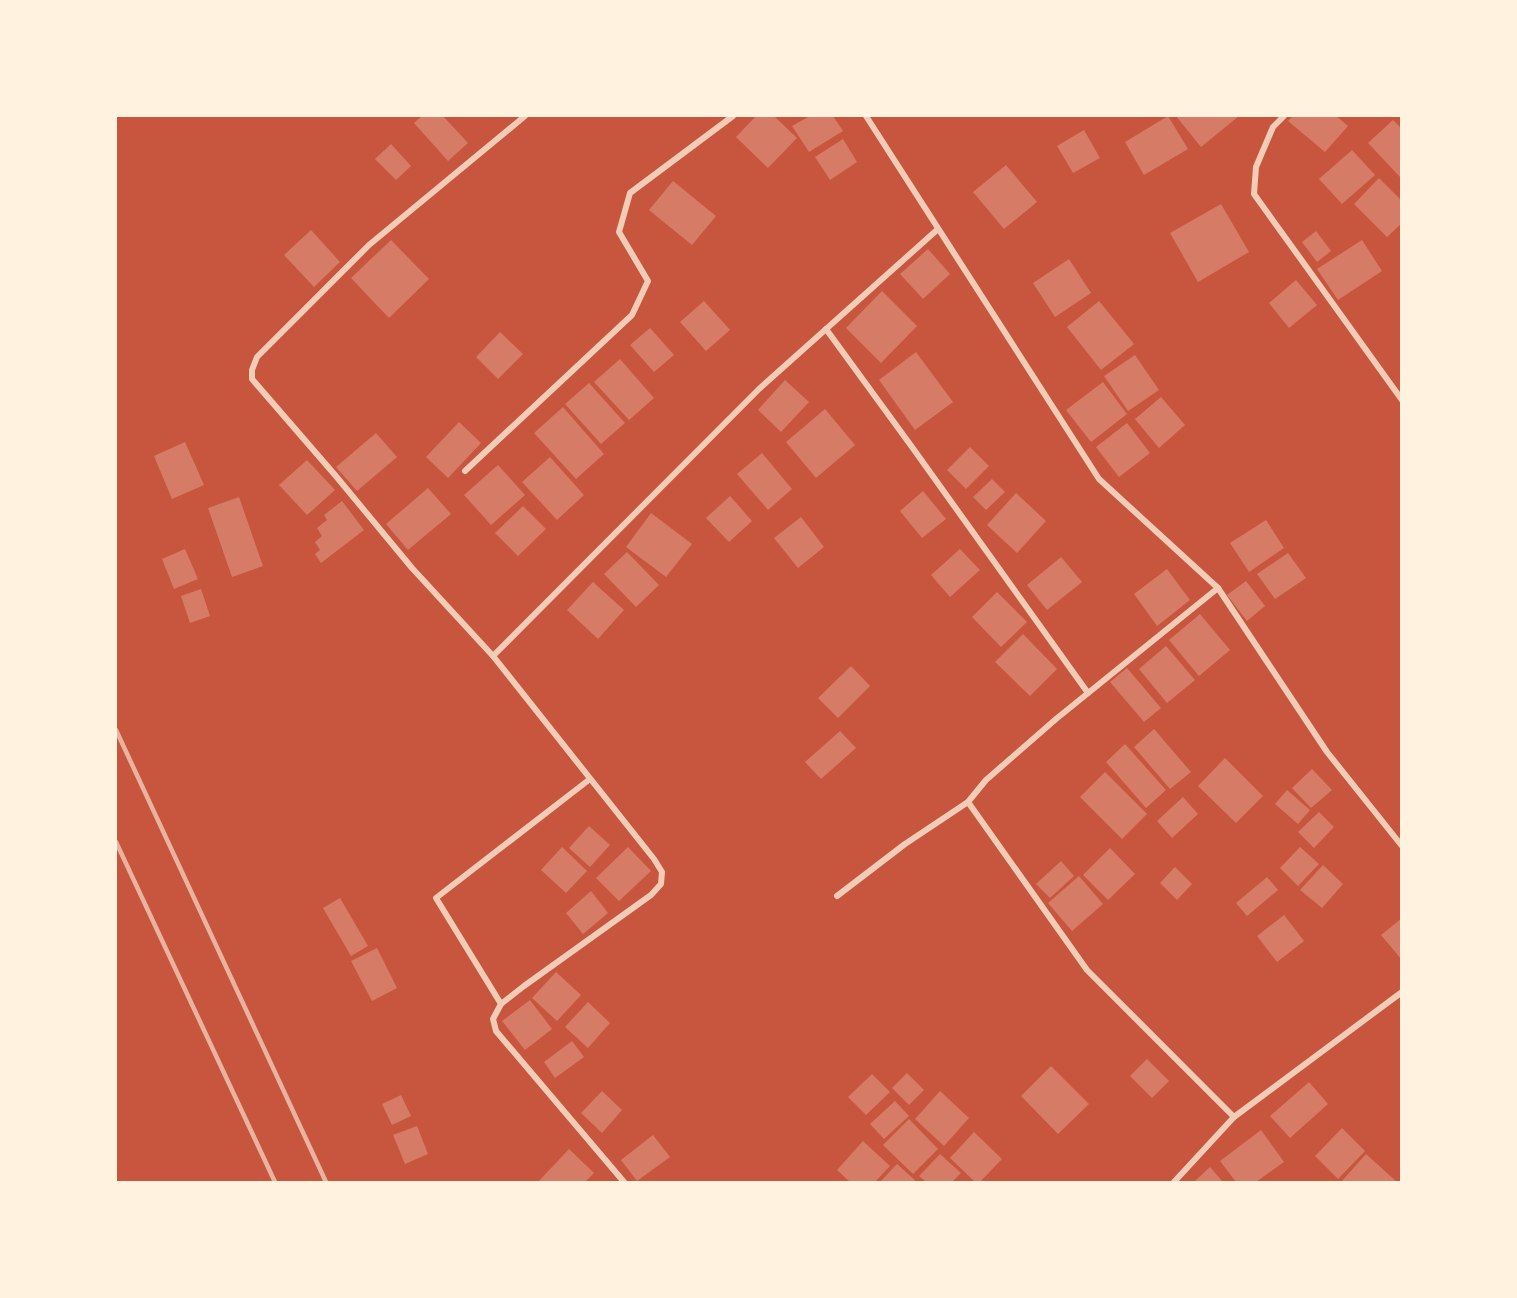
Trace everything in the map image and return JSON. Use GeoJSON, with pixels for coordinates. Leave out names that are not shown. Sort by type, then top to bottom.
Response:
{"type":"FeatureCollection","features":[{"type":"Feature","properties":{"kind":"street"},"geometry":{"type":"LineString","coordinates":[[525,116],[369,245],[256,357],[252,379],[412,568],[493,656],[662,872],[662,884],[651,895],[501,1004],[493,1019],[496,1032],[624,1182]]}},
{"type":"Feature","properties":{"kind":"street"},"geometry":{"type":"LineString","coordinates":[[465,471],[632,315],[648,281],[619,232],[630,193],[733,116]]}},
{"type":"Feature","properties":{"kind":"street"},"geometry":{"type":"LineString","coordinates":[[866,116],[1099,479],[1218,588],[1327,752],[1401,846]]}},
{"type":"Feature","properties":{"kind":"street"},"geometry":{"type":"LineString","coordinates":[[1284,116],[1273,127],[1256,167],[1254,194],[1401,400]]}},
{"type":"Feature","properties":{"kind":"street"},"geometry":{"type":"LineString","coordinates":[[493,656],[759,389],[938,229]]}},
{"type":"Feature","properties":{"kind":"street"},"geometry":{"type":"LineString","coordinates":[[826,329],[1088,693]]}},
{"type":"Feature","properties":{"kind":"street"},"geometry":{"type":"LineString","coordinates":[[837,896],[905,844],[968,802],[986,780],[1056,719],[1218,588]]}},
{"type":"Feature","properties":{"kind":"street"},"geometry":{"type":"LineString","coordinates":[[501,1004],[436,898],[590,779]]}},
{"type":"Feature","properties":{"kind":"street"},"geometry":{"type":"LineString","coordinates":[[968,802],[1087,970],[1234,1118]]}},
{"type":"Feature","properties":{"kind":"street"},"geometry":{"type":"LineString","coordinates":[[1174,1182],[1234,1118],[1401,992]]}},
{"type":"Feature","properties":{"kind":"building"},"geometry":{"type":"Polygon","coordinates":[[[422,116],[443,116],[468,143],[448,161],[414,123],[422,116]]]}},
{"type":"Feature","properties":{"kind":"building"},"geometry":{"type":"Polygon","coordinates":[[[756,116],[774,116],[797,138],[768,168],[736,137],[756,116]]]}},
{"type":"Feature","properties":{"kind":"building"},"geometry":{"type":"Polygon","coordinates":[[[810,116],[833,116],[843,131],[809,152],[792,126],[810,116]]]}},
{"type":"Feature","properties":{"kind":"building"},"geometry":{"type":"Polygon","coordinates":[[[1168,116],[1188,149],[1144,175],[1125,142],[1168,116]]]}},
{"type":"Feature","properties":{"kind":"building"},"geometry":{"type":"Polygon","coordinates":[[[1176,116],[1239,116],[1201,147],[1176,116]]]}},
{"type":"Feature","properties":{"kind":"building"},"geometry":{"type":"Polygon","coordinates":[[[1293,116],[1336,116],[1348,126],[1325,152],[1288,121],[1293,116]]]}},
{"type":"Feature","properties":{"kind":"building"},"geometry":{"type":"Polygon","coordinates":[[[1393,120],[1402,129],[1402,179],[1368,143],[1393,120]]]}},
{"type":"Feature","properties":{"kind":"building"},"geometry":{"type":"Polygon","coordinates":[[[1084,130],[1100,158],[1073,173],[1057,146],[1084,130]]]}},
{"type":"Feature","properties":{"kind":"building"},"geometry":{"type":"Polygon","coordinates":[[[843,139],[857,162],[830,180],[815,157],[843,139]]]}},
{"type":"Feature","properties":{"kind":"building"},"geometry":{"type":"Polygon","coordinates":[[[391,144],[411,166],[396,180],[375,159],[391,144]]]}},
{"type":"Feature","properties":{"kind":"building"},"geometry":{"type":"Polygon","coordinates":[[[1352,150],[1375,175],[1342,204],[1319,179],[1352,150]]]}},
{"type":"Feature","properties":{"kind":"building"},"geometry":{"type":"Polygon","coordinates":[[[1006,165],[1037,202],[1004,229],[973,192],[1006,165]]]}},
{"type":"Feature","properties":{"kind":"building"},"geometry":{"type":"Polygon","coordinates":[[[1379,178],[1402,201],[1402,223],[1387,237],[1354,204],[1379,178]]]}},
{"type":"Feature","properties":{"kind":"building"},"geometry":{"type":"Polygon","coordinates":[[[673,181],[716,216],[692,245],[649,210],[673,181]]]}},
{"type":"Feature","properties":{"kind":"building"},"geometry":{"type":"Polygon","coordinates":[[[1221,204],[1249,252],[1198,282],[1170,233],[1221,204]]]}},
{"type":"Feature","properties":{"kind":"building"},"geometry":{"type":"Polygon","coordinates":[[[311,230],[340,262],[314,287],[284,255],[311,230]]]}},
{"type":"Feature","properties":{"kind":"building"},"geometry":{"type":"Polygon","coordinates":[[[1316,231],[1331,251],[1317,262],[1302,242],[1316,231]]]}},
{"type":"Feature","properties":{"kind":"building"},"geometry":{"type":"Polygon","coordinates":[[[391,240],[429,279],[389,318],[351,278],[391,240]]]}},
{"type":"Feature","properties":{"kind":"building"},"geometry":{"type":"Polygon","coordinates":[[[1362,240],[1382,271],[1338,300],[1317,269],[1362,240]]]}},
{"type":"Feature","properties":{"kind":"building"},"geometry":{"type":"Polygon","coordinates":[[[928,249],[950,274],[923,299],[900,274],[928,249]]]}},
{"type":"Feature","properties":{"kind":"building"},"geometry":{"type":"Polygon","coordinates":[[[1069,259],[1091,293],[1055,317],[1033,283],[1069,259]]]}},
{"type":"Feature","properties":{"kind":"building"},"geometry":{"type":"Polygon","coordinates":[[[1296,280],[1317,305],[1289,328],[1269,303],[1296,280]]]}},
{"type":"Feature","properties":{"kind":"building"},"geometry":{"type":"Polygon","coordinates":[[[882,291],[917,326],[881,363],[846,328],[882,291]]]}},
{"type":"Feature","properties":{"kind":"building"},"geometry":{"type":"Polygon","coordinates":[[[704,301],[730,330],[706,351],[680,322],[704,301]]]}},
{"type":"Feature","properties":{"kind":"building"},"geometry":{"type":"Polygon","coordinates":[[[1099,301],[1134,344],[1101,370],[1067,327],[1099,301]]]}},
{"type":"Feature","properties":{"kind":"building"},"geometry":{"type":"Polygon","coordinates":[[[650,328],[674,355],[654,372],[630,345],[650,328]]]}},
{"type":"Feature","properties":{"kind":"building"},"geometry":{"type":"Polygon","coordinates":[[[500,332],[523,354],[498,379],[476,357],[500,332]]]}},
{"type":"Feature","properties":{"kind":"building"},"geometry":{"type":"Polygon","coordinates":[[[916,352],[953,402],[915,430],[879,380],[916,352]]]}},
{"type":"Feature","properties":{"kind":"building"},"geometry":{"type":"Polygon","coordinates":[[[1135,355],[1159,390],[1128,411],[1104,376],[1135,355]]]}},
{"type":"Feature","properties":{"kind":"building"},"geometry":{"type":"Polygon","coordinates":[[[620,359],[654,398],[629,420],[594,382],[620,359]]]}},
{"type":"Feature","properties":{"kind":"building"},"geometry":{"type":"Polygon","coordinates":[[[785,380],[809,402],[781,432],[758,410],[785,380]]]}},
{"type":"Feature","properties":{"kind":"building"},"geometry":{"type":"Polygon","coordinates":[[[1103,382],[1127,414],[1091,442],[1066,410],[1103,382]]]}},
{"type":"Feature","properties":{"kind":"building"},"geometry":{"type":"Polygon","coordinates":[[[589,383],[625,423],[601,444],[565,404],[589,383]]]}},
{"type":"Feature","properties":{"kind":"building"},"geometry":{"type":"Polygon","coordinates":[[[1161,397],[1185,425],[1159,448],[1135,419],[1161,397]]]}},
{"type":"Feature","properties":{"kind":"building"},"geometry":{"type":"Polygon","coordinates":[[[563,407],[604,454],[576,479],[534,433],[563,407]]]}},
{"type":"Feature","properties":{"kind":"building"},"geometry":{"type":"Polygon","coordinates":[[[825,409],[855,445],[816,478],[786,442],[825,409]]]}},
{"type":"Feature","properties":{"kind":"building"},"geometry":{"type":"Polygon","coordinates":[[[459,422],[481,443],[448,478],[426,457],[459,422]]]}},
{"type":"Feature","properties":{"kind":"building"},"geometry":{"type":"Polygon","coordinates":[[[1127,423],[1150,453],[1119,477],[1096,447],[1127,423]]]}},
{"type":"Feature","properties":{"kind":"building"},"geometry":{"type":"Polygon","coordinates":[[[376,433],[397,457],[357,491],[336,467],[376,433]]]}},
{"type":"Feature","properties":{"kind":"building"},"geometry":{"type":"Polygon","coordinates":[[[185,442],[204,485],[172,499],[154,456],[185,442]]]}},
{"type":"Feature","properties":{"kind":"building"},"geometry":{"type":"Polygon","coordinates":[[[970,447],[989,466],[966,489],[947,470],[970,447]]]}},
{"type":"Feature","properties":{"kind":"building"},"geometry":{"type":"Polygon","coordinates":[[[762,453],[792,489],[768,510],[737,474],[762,453]]]}},
{"type":"Feature","properties":{"kind":"building"},"geometry":{"type":"Polygon","coordinates":[[[550,457],[584,495],[557,520],[522,482],[550,457]]]}},
{"type":"Feature","properties":{"kind":"building"},"geometry":{"type":"Polygon","coordinates":[[[307,460],[335,490],[307,515],[279,485],[307,460]]]}},
{"type":"Feature","properties":{"kind":"building"},"geometry":{"type":"Polygon","coordinates":[[[498,465],[525,495],[491,525],[464,495],[498,465]]]}},
{"type":"Feature","properties":{"kind":"building"},"geometry":{"type":"Polygon","coordinates":[[[992,479],[1005,492],[986,510],[973,497],[992,479]]]}},
{"type":"Feature","properties":{"kind":"building"},"geometry":{"type":"Polygon","coordinates":[[[428,488],[451,514],[408,550],[386,524],[428,488]]]}},
{"type":"Feature","properties":{"kind":"building"},"geometry":{"type":"Polygon","coordinates":[[[923,491],[946,519],[922,538],[900,511],[923,491]]]}},
{"type":"Feature","properties":{"kind":"building"},"geometry":{"type":"Polygon","coordinates":[[[1016,493],[1046,521],[1017,553],[987,525],[1016,493]]]}},
{"type":"Feature","properties":{"kind":"building"},"geometry":{"type":"Polygon","coordinates":[[[730,496],[752,521],[729,542],[706,518],[730,496]]]}},
{"type":"Feature","properties":{"kind":"building"},"geometry":{"type":"Polygon","coordinates":[[[239,497],[263,566],[232,577],[208,508],[239,497]]]}},
{"type":"Feature","properties":{"kind":"building"},"geometry":{"type":"Polygon","coordinates":[[[342,501],[364,530],[321,563],[315,554],[320,550],[315,542],[322,536],[317,528],[327,520],[324,515],[342,501]]]}},
{"type":"Feature","properties":{"kind":"building"},"geometry":{"type":"Polygon","coordinates":[[[523,506],[546,529],[518,556],[495,533],[523,506]]]}},
{"type":"Feature","properties":{"kind":"building"},"geometry":{"type":"Polygon","coordinates":[[[651,513],[692,544],[666,577],[626,547],[651,513]]]}},
{"type":"Feature","properties":{"kind":"building"},"geometry":{"type":"Polygon","coordinates":[[[801,517],[824,547],[798,568],[774,538],[801,517]]]}},
{"type":"Feature","properties":{"kind":"building"},"geometry":{"type":"Polygon","coordinates":[[[1266,520],[1284,548],[1249,572],[1230,543],[1266,520]]]}},
{"type":"Feature","properties":{"kind":"building"},"geometry":{"type":"Polygon","coordinates":[[[185,549],[198,579],[174,589],[162,559],[185,549]]]}},
{"type":"Feature","properties":{"kind":"building"},"geometry":{"type":"Polygon","coordinates":[[[960,549],[980,570],[950,597],[931,575],[960,549]]]}},
{"type":"Feature","properties":{"kind":"building"},"geometry":{"type":"Polygon","coordinates":[[[627,552],[659,585],[636,607],[604,574],[627,552]]]}},
{"type":"Feature","properties":{"kind":"building"},"geometry":{"type":"Polygon","coordinates":[[[1288,553],[1306,578],[1275,599],[1257,574],[1288,553]]]}},
{"type":"Feature","properties":{"kind":"building"},"geometry":{"type":"Polygon","coordinates":[[[1061,557],[1082,582],[1047,610],[1027,585],[1061,557]]]}},
{"type":"Feature","properties":{"kind":"building"},"geometry":{"type":"Polygon","coordinates":[[[1167,569],[1190,600],[1157,626],[1134,594],[1167,569]]]}},
{"type":"Feature","properties":{"kind":"building"},"geometry":{"type":"Polygon","coordinates":[[[1246,581],[1265,606],[1247,621],[1227,595],[1246,581]]]}},
{"type":"Feature","properties":{"kind":"building"},"geometry":{"type":"Polygon","coordinates":[[[593,582],[624,610],[598,639],[567,610],[593,582]]]}},
{"type":"Feature","properties":{"kind":"building"},"geometry":{"type":"Polygon","coordinates":[[[201,589],[210,616],[190,623],[181,596],[201,589]]]}},
{"type":"Feature","properties":{"kind":"building"},"geometry":{"type":"Polygon","coordinates":[[[997,592],[1027,622],[1001,647],[972,617],[997,592]]]}},
{"type":"Feature","properties":{"kind":"building"},"geometry":{"type":"Polygon","coordinates":[[[1200,614],[1230,650],[1199,676],[1169,640],[1200,614]]]}},
{"type":"Feature","properties":{"kind":"building"},"geometry":{"type":"Polygon","coordinates":[[[1023,634],[1057,669],[1030,696],[995,662],[1023,634]]]}},
{"type":"Feature","properties":{"kind":"building"},"geometry":{"type":"Polygon","coordinates":[[[1166,646],[1195,680],[1167,703],[1139,669],[1166,646]]]}},
{"type":"Feature","properties":{"kind":"building"},"geometry":{"type":"Polygon","coordinates":[[[851,666],[870,686],[838,718],[818,698],[851,666]]]}},
{"type":"Feature","properties":{"kind":"building"},"geometry":{"type":"Polygon","coordinates":[[[1127,668],[1161,708],[1144,722],[1110,682],[1127,668]]]}},
{"type":"Feature","properties":{"kind":"building"},"geometry":{"type":"Polygon","coordinates":[[[1154,729],[1191,772],[1170,789],[1134,747],[1154,729]]]}},
{"type":"Feature","properties":{"kind":"building"},"geometry":{"type":"Polygon","coordinates":[[[840,731],[856,748],[821,779],[805,762],[840,731]]]}},
{"type":"Feature","properties":{"kind":"building"},"geometry":{"type":"Polygon","coordinates":[[[1125,744],[1166,790],[1146,808],[1106,762],[1125,744]]]}},
{"type":"Feature","properties":{"kind":"building"},"geometry":{"type":"Polygon","coordinates":[[[1225,758],[1263,796],[1236,823],[1198,786],[1225,758]]]}},
{"type":"Feature","properties":{"kind":"building"},"geometry":{"type":"Polygon","coordinates":[[[1312,769],[1332,790],[1311,808],[1292,788],[1312,769]]]}},
{"type":"Feature","properties":{"kind":"building"},"geometry":{"type":"Polygon","coordinates":[[[1105,772],[1147,814],[1122,839],[1080,797],[1105,772]]]}},
{"type":"Feature","properties":{"kind":"building"},"geometry":{"type":"Polygon","coordinates":[[[1287,790],[1310,810],[1298,824],[1275,804],[1287,790]]]}},
{"type":"Feature","properties":{"kind":"building"},"geometry":{"type":"Polygon","coordinates":[[[1183,797],[1198,814],[1172,838],[1157,821],[1183,797]]]}},
{"type":"Feature","properties":{"kind":"building"},"geometry":{"type":"Polygon","coordinates":[[[1319,812],[1334,827],[1314,848],[1298,832],[1319,812]]]}},
{"type":"Feature","properties":{"kind":"building"},"geometry":{"type":"Polygon","coordinates":[[[589,826],[610,845],[590,867],[569,848],[589,826]]]}},
{"type":"Feature","properties":{"kind":"building"},"geometry":{"type":"Polygon","coordinates":[[[562,847],[587,871],[566,893],[541,870],[562,847]]]}},
{"type":"Feature","properties":{"kind":"building"},"geometry":{"type":"Polygon","coordinates":[[[628,847],[651,871],[619,901],[596,878],[628,847]]]}},
{"type":"Feature","properties":{"kind":"building"},"geometry":{"type":"Polygon","coordinates":[[[1300,847],[1319,864],[1298,886],[1280,868],[1300,847]]]}},
{"type":"Feature","properties":{"kind":"building"},"geometry":{"type":"Polygon","coordinates":[[[1110,848],[1135,874],[1108,900],[1083,875],[1110,848]]]}},
{"type":"Feature","properties":{"kind":"building"},"geometry":{"type":"Polygon","coordinates":[[[1061,861],[1074,876],[1050,898],[1036,884],[1061,861]]]}},
{"type":"Feature","properties":{"kind":"building"},"geometry":{"type":"Polygon","coordinates":[[[1323,865],[1343,884],[1322,908],[1300,890],[1323,865]]]}},
{"type":"Feature","properties":{"kind":"building"},"geometry":{"type":"Polygon","coordinates":[[[1175,867],[1192,884],[1177,900],[1160,883],[1175,867]]]}},
{"type":"Feature","properties":{"kind":"building"},"geometry":{"type":"Polygon","coordinates":[[[1079,876],[1103,904],[1072,931],[1048,903],[1079,876]]]}},
{"type":"Feature","properties":{"kind":"building"},"geometry":{"type":"Polygon","coordinates":[[[1267,877],[1278,890],[1247,916],[1236,903],[1267,877]]]}},
{"type":"Feature","properties":{"kind":"building"},"geometry":{"type":"Polygon","coordinates":[[[591,891],[608,913],[583,934],[566,913],[591,891]]]}},
{"type":"Feature","properties":{"kind":"building"},"geometry":{"type":"Polygon","coordinates":[[[340,898],[368,946],[351,956],[323,908],[340,898]]]}},
{"type":"Feature","properties":{"kind":"building"},"geometry":{"type":"Polygon","coordinates":[[[1284,915],[1304,941],[1277,962],[1257,936],[1284,915]]]}},
{"type":"Feature","properties":{"kind":"building"},"geometry":{"type":"Polygon","coordinates":[[[1402,918],[1402,960],[1381,935],[1402,918]]]}},
{"type":"Feature","properties":{"kind":"building"},"geometry":{"type":"Polygon","coordinates":[[[377,948],[397,988],[372,1001],[351,961],[377,948]]]}},
{"type":"Feature","properties":{"kind":"building"},"geometry":{"type":"Polygon","coordinates":[[[556,972],[581,995],[557,1021],[532,998],[556,972]]]}},
{"type":"Feature","properties":{"kind":"building"},"geometry":{"type":"Polygon","coordinates":[[[530,1000],[552,1029],[525,1050],[502,1021],[530,1000]]]}},
{"type":"Feature","properties":{"kind":"building"},"geometry":{"type":"Polygon","coordinates":[[[588,1002],[610,1023],[588,1048],[565,1027],[588,1002]]]}},
{"type":"Feature","properties":{"kind":"building"},"geometry":{"type":"Polygon","coordinates":[[[572,1041],[584,1057],[555,1078],[544,1062],[572,1041]]]}},
{"type":"Feature","properties":{"kind":"building"},"geometry":{"type":"Polygon","coordinates":[[[1147,1059],[1169,1081],[1152,1098],[1130,1076],[1147,1059]]]}},
{"type":"Feature","properties":{"kind":"building"},"geometry":{"type":"Polygon","coordinates":[[[1051,1066],[1089,1104],[1058,1134],[1021,1096],[1051,1066]]]}},
{"type":"Feature","properties":{"kind":"building"},"geometry":{"type":"Polygon","coordinates":[[[907,1073],[924,1090],[909,1105],[892,1088],[907,1073]]]}},
{"type":"Feature","properties":{"kind":"building"},"geometry":{"type":"Polygon","coordinates":[[[872,1074],[890,1092],[866,1115],[848,1097],[872,1074]]]}},
{"type":"Feature","properties":{"kind":"building"},"geometry":{"type":"Polygon","coordinates":[[[1309,1082],[1328,1104],[1290,1138],[1270,1116],[1309,1082]]]}},
{"type":"Feature","properties":{"kind":"building"},"geometry":{"type":"Polygon","coordinates":[[[602,1091],[622,1110],[602,1133],[581,1113],[602,1091]]]}},
{"type":"Feature","properties":{"kind":"building"},"geometry":{"type":"Polygon","coordinates":[[[940,1091],[969,1118],[944,1146],[915,1119],[940,1091]]]}},
{"type":"Feature","properties":{"kind":"building"},"geometry":{"type":"Polygon","coordinates":[[[401,1095],[411,1116],[392,1125],[382,1104],[401,1095]]]}},
{"type":"Feature","properties":{"kind":"building"},"geometry":{"type":"Polygon","coordinates":[[[895,1101],[909,1116],[884,1139],[870,1124],[895,1101]]]}},
{"type":"Feature","properties":{"kind":"building"},"geometry":{"type":"Polygon","coordinates":[[[909,1119],[938,1149],[913,1174],[883,1145],[909,1119]]]}},
{"type":"Feature","properties":{"kind":"building"},"geometry":{"type":"Polygon","coordinates":[[[417,1126],[428,1154],[405,1164],[393,1135],[417,1126]]]}},
{"type":"Feature","properties":{"kind":"building"},"geometry":{"type":"Polygon","coordinates":[[[1342,1128],[1365,1151],[1338,1179],[1315,1156],[1342,1128]]]}},
{"type":"Feature","properties":{"kind":"building"},"geometry":{"type":"Polygon","coordinates":[[[1261,1130],[1284,1162],[1256,1182],[1236,1182],[1220,1161],[1261,1130]]]}},
{"type":"Feature","properties":{"kind":"building"},"geometry":{"type":"Polygon","coordinates":[[[974,1132],[1002,1159],[980,1182],[975,1182],[950,1158],[974,1132]]]}},
{"type":"Feature","properties":{"kind":"building"},"geometry":{"type":"Polygon","coordinates":[[[653,1135],[670,1157],[637,1181],[621,1160],[653,1135]]]}},
{"type":"Feature","properties":{"kind":"building"},"geometry":{"type":"Polygon","coordinates":[[[863,1141],[890,1166],[875,1182],[850,1182],[837,1170],[863,1141]]]}},
{"type":"Feature","properties":{"kind":"building"},"geometry":{"type":"Polygon","coordinates":[[[569,1149],[594,1173],[585,1182],[538,1182],[569,1149]]]}},
{"type":"Feature","properties":{"kind":"building"},"geometry":{"type":"Polygon","coordinates":[[[940,1154],[961,1173],[952,1182],[926,1182],[919,1176],[940,1154]]]}},
{"type":"Feature","properties":{"kind":"building"},"geometry":{"type":"Polygon","coordinates":[[[1366,1154],[1397,1182],[1341,1182],[1366,1154]]]}},
{"type":"Feature","properties":{"kind":"building"},"geometry":{"type":"Polygon","coordinates":[[[897,1164],[917,1182],[880,1182],[897,1164]]]}},
{"type":"Feature","properties":{"kind":"building"},"geometry":{"type":"Polygon","coordinates":[[[1210,1167],[1223,1182],[1195,1181],[1210,1167]]]}},
{"type":"Feature","properties":{"kind":"railway"},"geometry":{"type":"LineString","coordinates":[[116,730],[326,1182]]}},
{"type":"Feature","properties":{"kind":"railway"},"geometry":{"type":"LineString","coordinates":[[116,842],[275,1182]]}}]}
